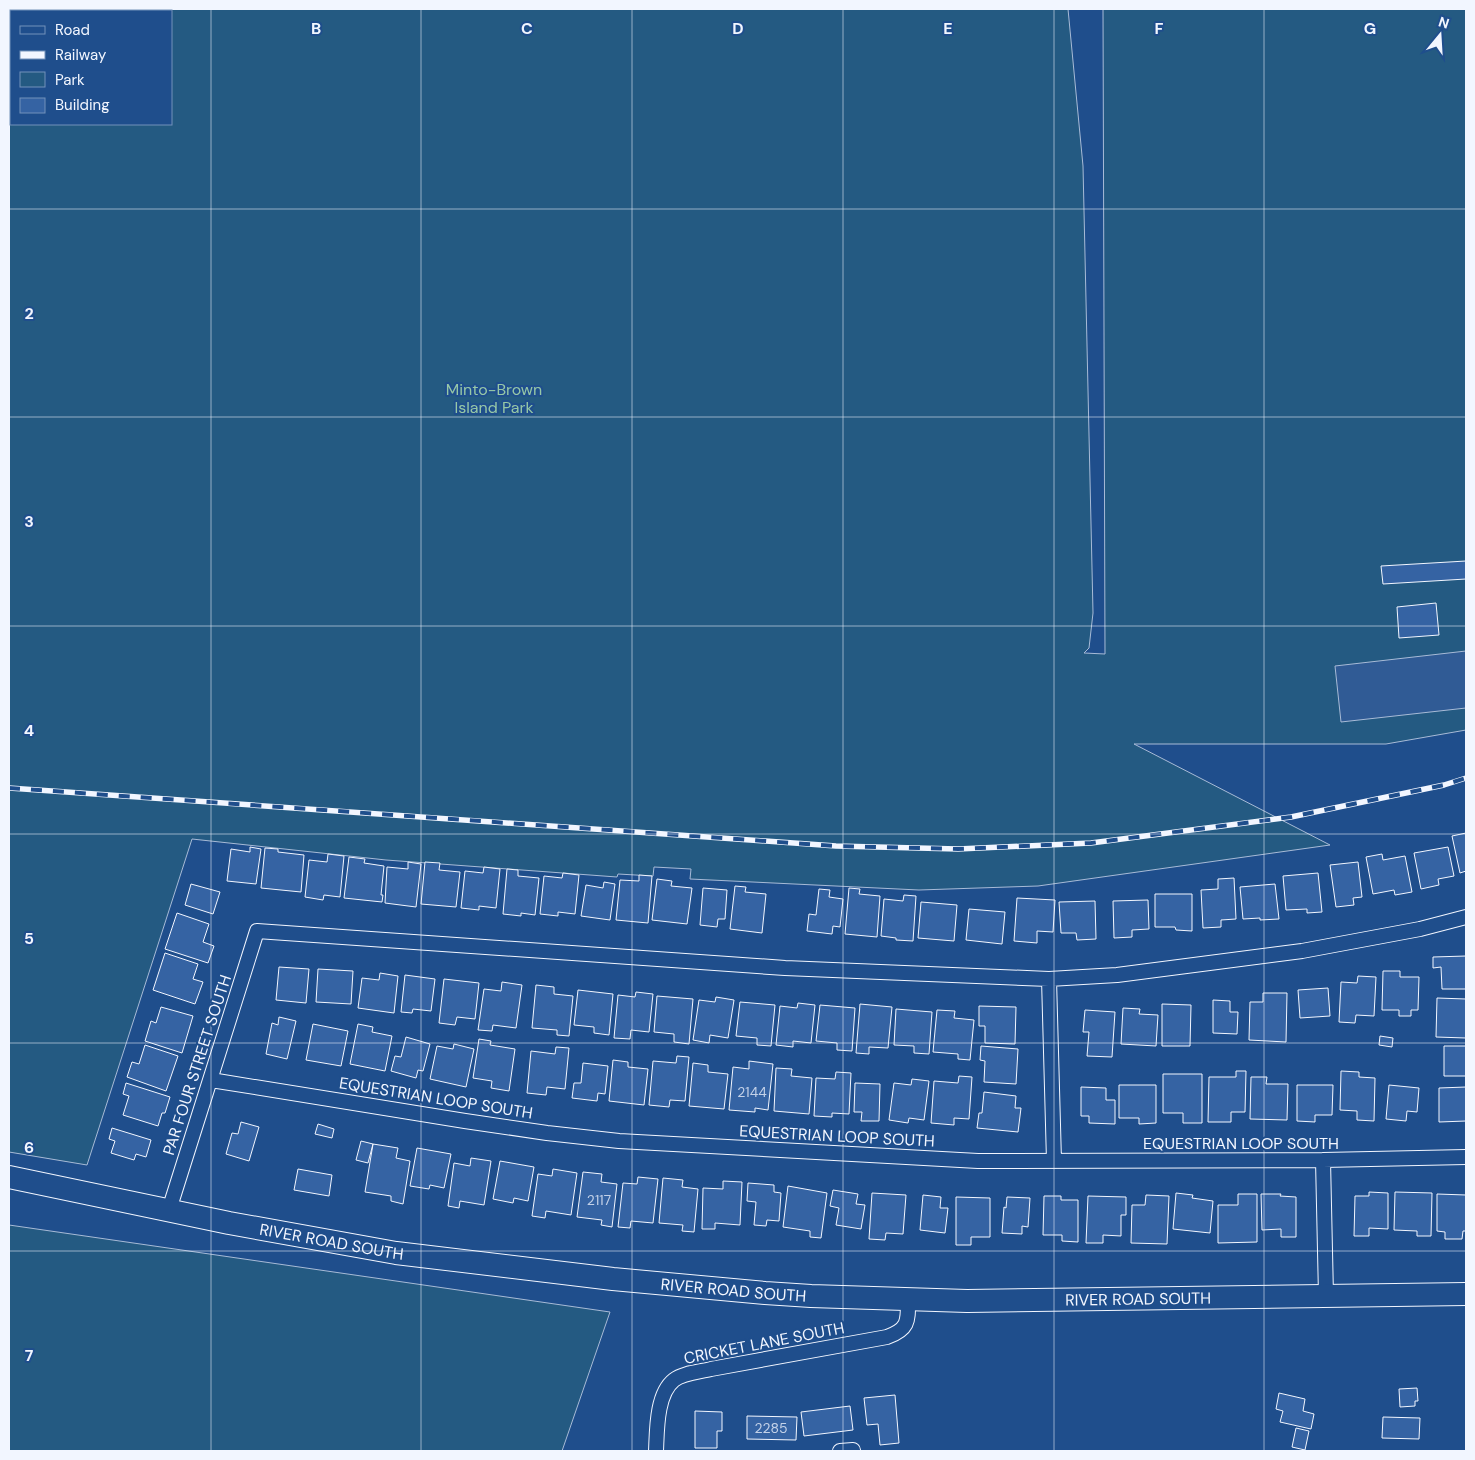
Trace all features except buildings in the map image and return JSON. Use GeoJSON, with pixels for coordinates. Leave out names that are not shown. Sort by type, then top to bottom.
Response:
{"type":"FeatureCollection","features":[{"type":"Feature","properties":{"kind":"main road","name":"RIVER ROAD SOUTH"},"geometry":{"type":"LineString","coordinates":[[9,1177],[238,1225],[367,1248],[501,1267],[613,1280],[757,1292],[908,1300],[1032,1301],[1466,1294]]}},
{"type":"Feature","properties":{"kind":"street"},"geometry":{"type":"LineString","coordinates":[[1054,1161],[1049,979],[1117,975],[1302,951],[1420,929],[1466,917]]}},
{"type":"Feature","properties":{"kind":"street","name":"PAR FOUR STREET SOUTH"},"geometry":{"type":"LineString","coordinates":[[169,1210],[257,931],[785,968],[1049,979]]}},
{"type":"Feature","properties":{"kind":"street","name":"EQUESTRIAN LOOP SOUTH"},"geometry":{"type":"LineString","coordinates":[[211,1080],[465,1121],[619,1141],[914,1159],[978,1161],[1323,1160],[1466,1157]]}},
{"type":"Feature","properties":{"kind":"street"},"geometry":{"type":"LineString","coordinates":[[1323,1160],[1326,1296]]}},
{"type":"Feature","properties":{"kind":"street","name":"CRICKET LANE SOUTH"},"geometry":{"type":"LineString","coordinates":[[656,1451],[663,1397],[674,1380],[685,1375],[711,1369],[887,1337],[899,1333],[906,1326],[908,1300]]}},
{"type":"Feature","properties":{"kind":"green space","name":"Minto-Brown Island Park"},"geometry":{"type":"Polygon","coordinates":[[[9,9],[1068,9],[1083,166],[1093,613],[1089,648],[1084,653],[1105,654],[1103,9],[1466,9],[1466,730],[1386,744],[1134,744],[1330,845],[1038,886],[919,890],[690,879],[691,869],[654,867],[653,876],[618,874],[617,877],[386,860],[192,839],[87,1165],[9,1152],[9,9]]]}},
{"type":"Feature","properties":{"kind":"green space"},"geometry":{"type":"Polygon","coordinates":[[[9,1225],[610,1312],[562,1451],[9,1451],[9,1225]]]}},
{"type":"Feature","properties":{"kind":"shaded area"},"geometry":{"type":"Polygon","coordinates":[[[1466,651],[1466,708],[1341,722],[1335,666],[1466,651]]]}},
{"type":"Feature","properties":{"kind":"railway"},"geometry":{"type":"LineString","coordinates":[[9,788],[836,846],[958,849],[1091,843],[1291,817],[1444,785],[1466,778]]}}]}
